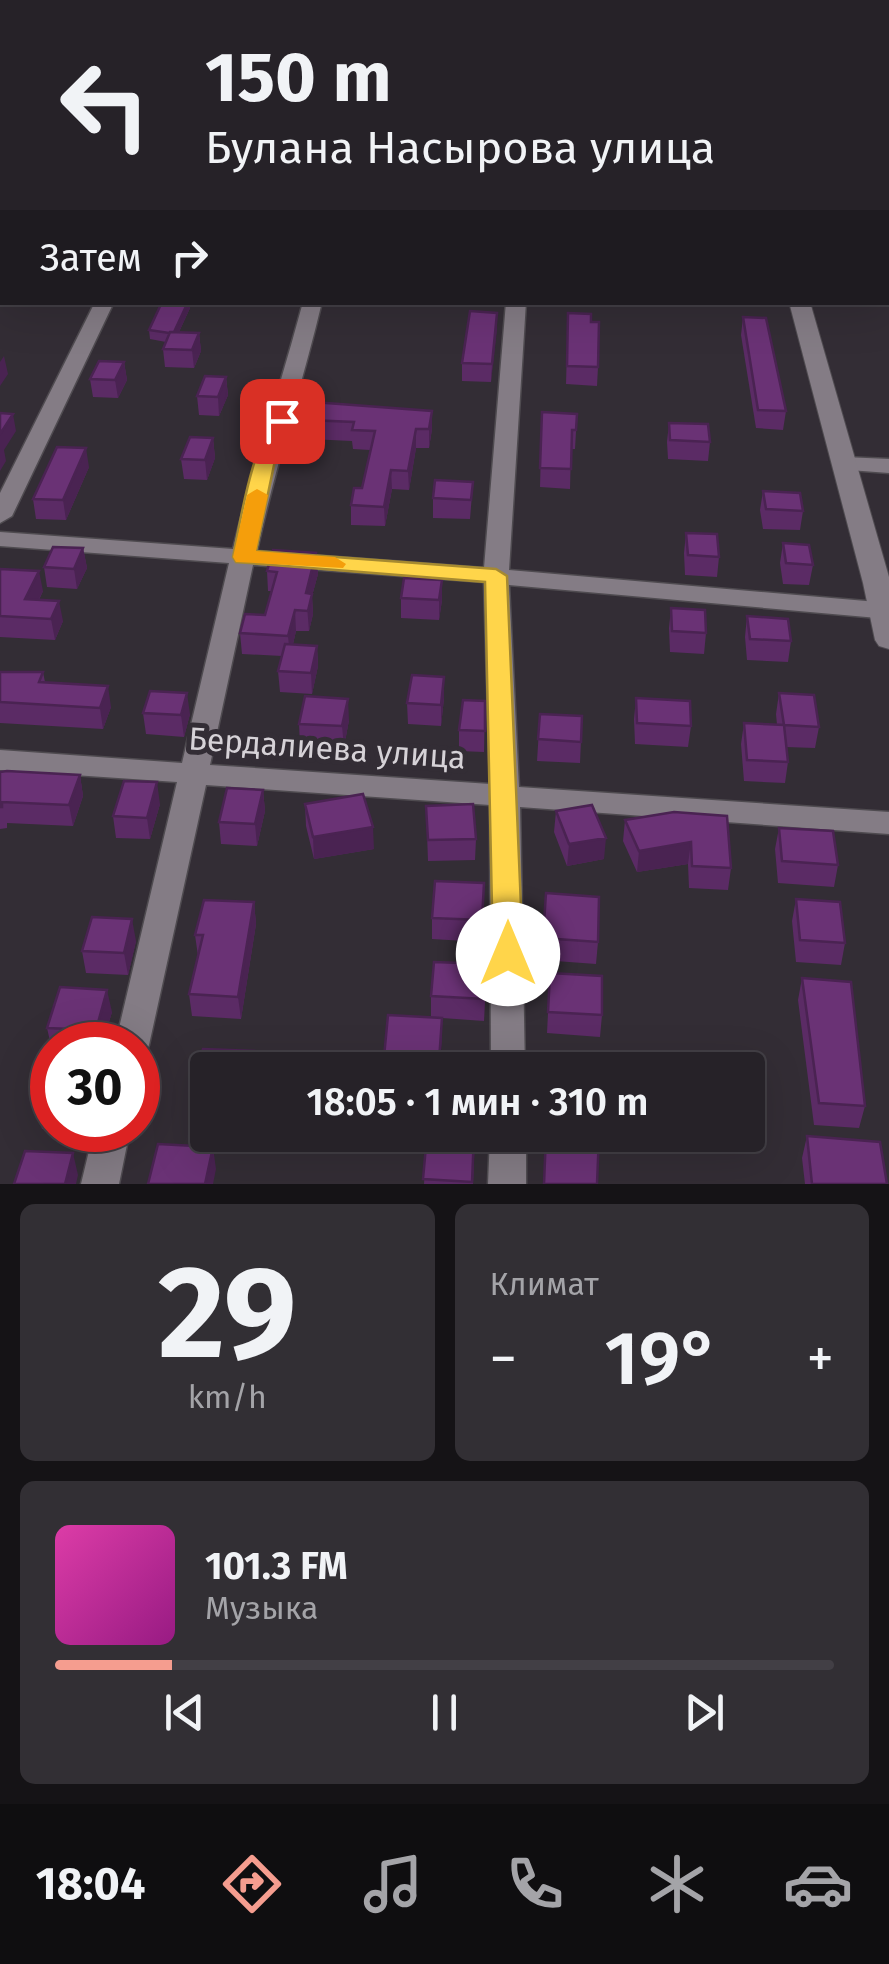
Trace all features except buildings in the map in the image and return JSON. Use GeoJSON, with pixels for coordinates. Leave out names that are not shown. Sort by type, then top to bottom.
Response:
{"type":"FeatureCollection","features":[{"type":"Feature","properties":{"kind":"street"},"geometry":{"type":"LineString","coordinates":[[0,516],[104,305]]}},
{"type":"Feature","properties":{"kind":"street"},"geometry":{"type":"LineString","coordinates":[[137,1022],[264,465],[282,421],[312,305]]}},
{"type":"Feature","properties":{"kind":"street"},"geometry":{"type":"LineString","coordinates":[[508,1052],[505,796],[496,576],[516,305]]}},
{"type":"Feature","properties":{"kind":"street"},"geometry":{"type":"LineString","coordinates":[[800,305],[886,611],[889,640]]}},
{"type":"Feature","properties":{"kind":"street"},"geometry":{"type":"LineString","coordinates":[[844,464],[889,466]]}},
{"type":"Feature","properties":{"kind":"street"},"geometry":{"type":"LineString","coordinates":[[0,539],[496,576],[886,611]]}},
{"type":"Feature","properties":{"kind":"street","name":"Бердалиева улица"},"geometry":{"type":"LineString","coordinates":[[0,760],[889,822]]}},
{"type":"Feature","properties":{"kind":"street"},"geometry":{"type":"LineString","coordinates":[[100,1184],[107,1152]]}},
{"type":"Feature","properties":{"kind":"street"},"geometry":{"type":"LineString","coordinates":[[508,1152],[508,1184]]}},
{"type":"Feature","properties":{"kind":"slow traffic"},"geometry":{"type":"LineString","coordinates":[[257,495],[244,557],[335,564]]}},
{"type":"Feature","properties":{"kind":"route"},"geometry":{"type":"LineString","coordinates":[[282,421],[264,465],[244,557],[496,576],[508,954]]}}]}
